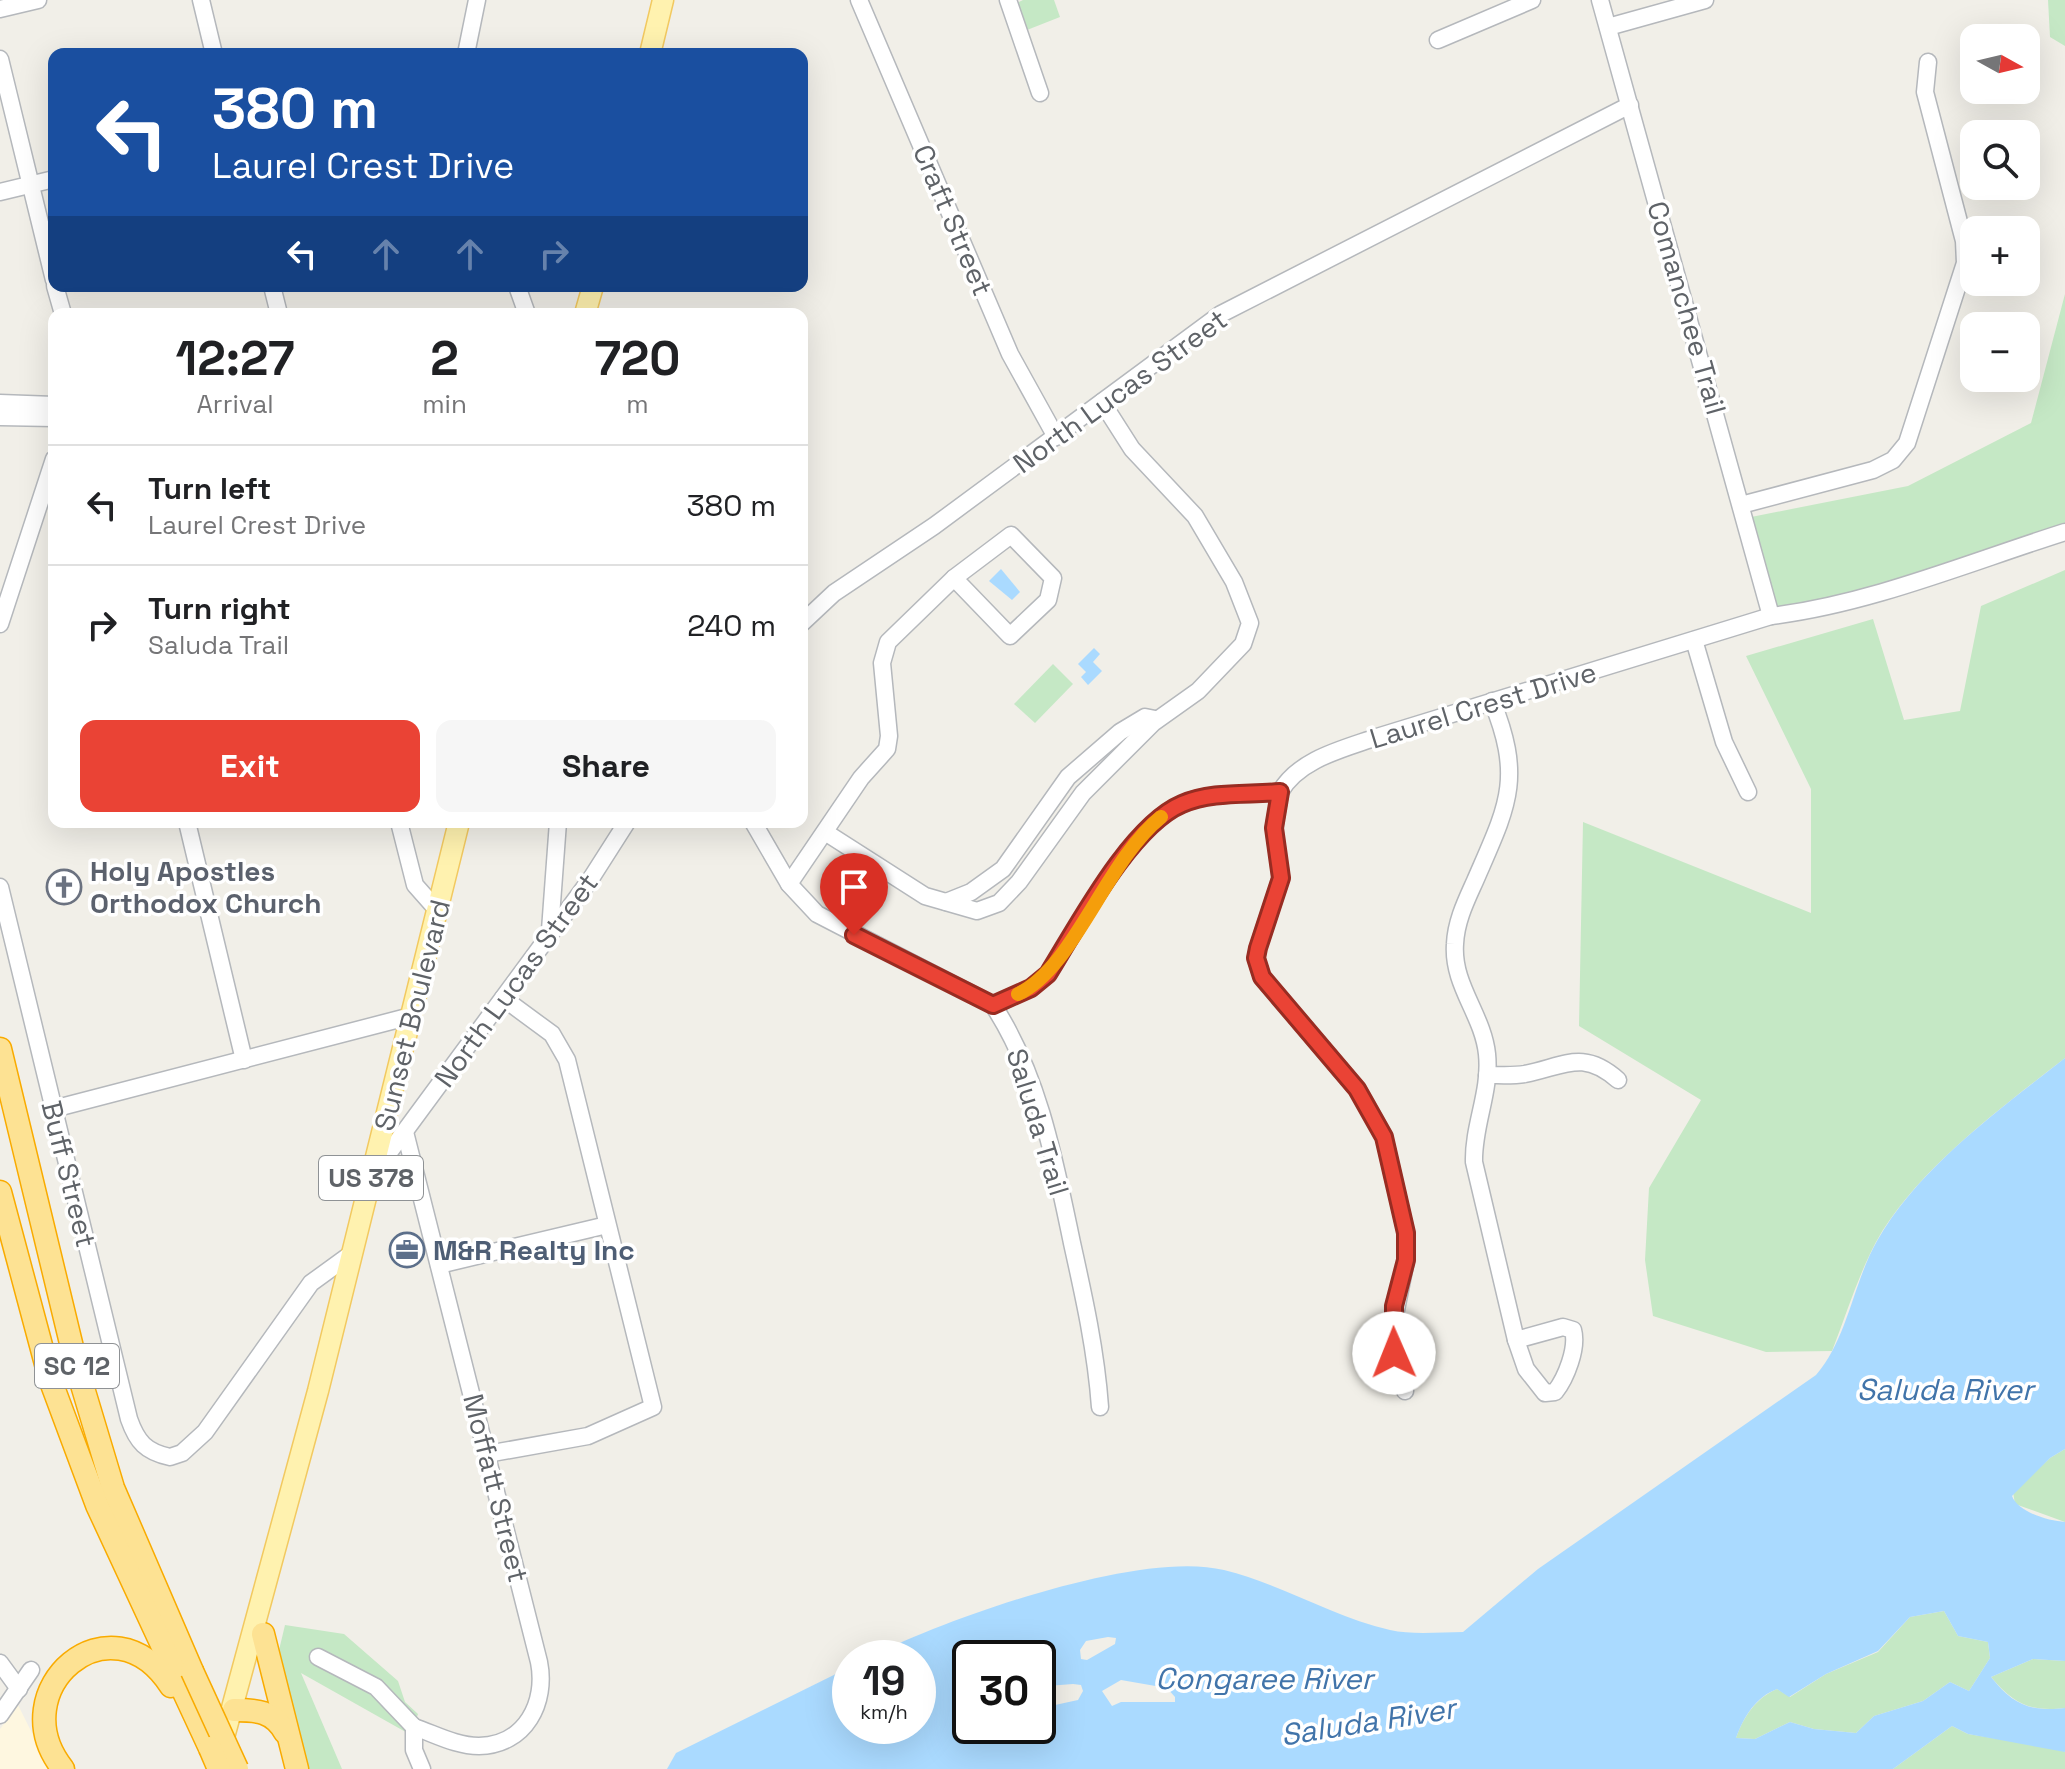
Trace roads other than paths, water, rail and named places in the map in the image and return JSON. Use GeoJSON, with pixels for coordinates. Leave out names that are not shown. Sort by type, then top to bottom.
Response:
{"type":"FeatureCollection","features":[{"type":"Feature","properties":{"kind":"highway","name":"SC 12"},"geometry":{"type":"LineString","coordinates":[[0,1049],[77,1368],[113,1488],[237,1769]]}},
{"type":"Feature","properties":{"kind":"highway","name":"SC 12"},"geometry":{"type":"LineString","coordinates":[[0,1192],[50,1379],[97,1505],[184,1698]]}},
{"type":"Feature","properties":{"kind":"highway"},"geometry":{"type":"LineString","coordinates":[[263,1634],[297,1769]]}},
{"type":"Feature","properties":{"kind":"highway"},"geometry":{"type":"LineString","coordinates":[[63,1769],[47,1739],[46,1699],[60,1672],[84,1654],[113,1648],[142,1655],[158,1667],[184,1698],[216,1763]]}},
{"type":"Feature","properties":{"kind":"highway"},"geometry":{"type":"LineString","coordinates":[[241,1710],[273,1717],[288,1736]]}},
{"type":"Feature","properties":{"kind":"main road"},"geometry":{"type":"LineString","coordinates":[[651,48],[663,0]]}},
{"type":"Feature","properties":{"kind":"main road","name":"Sunset Boulevard"},"geometry":{"type":"LineString","coordinates":[[241,1710],[279,1533],[373,1174],[458,828]]}},
{"type":"Feature","properties":{"kind":"main road","name":"Sunset Boulevard"},"geometry":{"type":"LineString","coordinates":[[216,1763],[241,1710],[263,1634],[277,1567],[279,1533]]}},
{"type":"Feature","properties":{"kind":"street"},"geometry":{"type":"LineString","coordinates":[[0,9],[38,0]]}},
{"type":"Feature","properties":{"kind":"street"},"geometry":{"type":"LineString","coordinates":[[201,0],[213,48]]}},
{"type":"Feature","properties":{"kind":"street"},"geometry":{"type":"LineString","coordinates":[[467,48],[477,0]]}},
{"type":"Feature","properties":{"kind":"street","name":"Craft Street"},"geometry":{"type":"LineString","coordinates":[[859,0],[1010,354],[1056,437]]}},
{"type":"Feature","properties":{"kind":"street"},"geometry":{"type":"LineString","coordinates":[[1008,0],[1040,93]]}},
{"type":"Feature","properties":{"kind":"street"},"geometry":{"type":"LineString","coordinates":[[1438,40],[1532,0]]}},
{"type":"Feature","properties":{"kind":"street","name":"Comanchee Trail"},"geometry":{"type":"LineString","coordinates":[[1600,0],[1771,616]]}},
{"type":"Feature","properties":{"kind":"street"},"geometry":{"type":"LineString","coordinates":[[1608,27],[1705,0]]}},
{"type":"Feature","properties":{"kind":"street"},"geometry":{"type":"LineString","coordinates":[[0,59],[48,254]]}},
{"type":"Feature","properties":{"kind":"street"},"geometry":{"type":"LineString","coordinates":[[1741,505],[1873,470],[1893,460],[1907,443],[1963,273],[1966,253],[1925,92],[1928,62]]}},
{"type":"Feature","properties":{"kind":"street","name":"North Lucas Street"},"geometry":{"type":"LineString","coordinates":[[808,617],[834,593],[1056,437],[1221,314],[1630,105]]}},
{"type":"Feature","properties":{"kind":"street"},"geometry":{"type":"LineString","coordinates":[[0,192],[48,181]]}},
{"type":"Feature","properties":{"kind":"street"},"geometry":{"type":"LineString","coordinates":[[825,832],[925,896],[977,911],[999,903],[1045,847],[1068,809],[1157,719],[1198,691],[1230,661],[1248,634],[1248,612],[1195,516],[1132,449],[1102,402]]}},
{"type":"Feature","properties":{"kind":"street"},"geometry":{"type":"LineString","coordinates":[[0,403],[48,405]]}},
{"type":"Feature","properties":{"kind":"street"},"geometry":{"type":"LineString","coordinates":[[0,417],[48,418]]}},
{"type":"Feature","properties":{"kind":"street"},"geometry":{"type":"LineString","coordinates":[[0,624],[48,481]]}},
{"type":"Feature","properties":{"kind":"street","name":"Laurel Crest Drive"},"geometry":{"type":"LineString","coordinates":[[1280,792],[1295,773],[1325,756],[1492,701],[1771,616],[1809,612],[1869,596],[2065,532]]}},
{"type":"Feature","properties":{"kind":"street"},"geometry":{"type":"LineString","coordinates":[[789,884],[887,749],[889,736],[883,652],[895,634],[954,578],[1011,535],[1053,578],[1048,600],[1010,636],[954,578]]}},
{"type":"Feature","properties":{"kind":"street"},"geometry":{"type":"LineString","coordinates":[[1694,640],[1724,742],[1748,792]]}},
{"type":"Feature","properties":{"kind":"street"},"geometry":{"type":"LineString","coordinates":[[1492,701],[1509,747],[1510,788],[1462,911],[1454,951],[1459,981],[1484,1038],[1487,1075],[1483,1112],[1475,1142],[1475,1172],[1516,1340]]}},
{"type":"Feature","properties":{"kind":"street"},"geometry":{"type":"LineString","coordinates":[[946,902],[971,892],[1003,869],[1068,777],[1120,732],[1145,717],[1157,719]]}},
{"type":"Feature","properties":{"kind":"street"},"geometry":{"type":"LineString","coordinates":[[756,828],[789,884],[825,920],[993,1005],[1031,988],[1048,974],[1128,851],[1170,810],[1222,794],[1280,792],[1274,828],[1281,878],[1256,958],[1268,986],[1357,1089],[1384,1137],[1406,1233],[1406,1260],[1392,1330],[1405,1391]]}},
{"type":"Feature","properties":{"kind":"street"},"geometry":{"type":"LineString","coordinates":[[188,828],[244,1060]]}},
{"type":"Feature","properties":{"kind":"street"},"geometry":{"type":"LineString","coordinates":[[401,828],[415,885],[425,901],[438,911]]}},
{"type":"Feature","properties":{"kind":"street"},"geometry":{"type":"LineString","coordinates":[[550,932],[558,828]]}},
{"type":"Feature","properties":{"kind":"street","name":"North Lucas Street"},"geometry":{"type":"LineString","coordinates":[[373,1174],[590,880],[623,828]]}},
{"type":"Feature","properties":{"kind":"street","name":"Buff Street"},"geometry":{"type":"LineString","coordinates":[[0,887],[129,1419],[136,1437],[152,1454],[170,1457],[198,1440],[311,1283],[351,1254]]}},
{"type":"Feature","properties":{"kind":"street"},"geometry":{"type":"LineString","coordinates":[[487,1454],[588,1436],[653,1407],[563,1051],[544,1027],[503,998]]}},
{"type":"Feature","properties":{"kind":"street","name":"Saluda Trail"},"geometry":{"type":"LineString","coordinates":[[993,1005],[1023,1061],[1051,1151],[1091,1333],[1100,1407]]}},
{"type":"Feature","properties":{"kind":"street"},"geometry":{"type":"LineString","coordinates":[[53,1109],[411,1016]]}},
{"type":"Feature","properties":{"kind":"street"},"geometry":{"type":"LineString","coordinates":[[1487,1075],[1521,1075],[1586,1061],[1605,1068],[1618,1080]]}},
{"type":"Feature","properties":{"kind":"street","name":"Moffatt Street"},"geometry":{"type":"LineString","coordinates":[[405,1132],[539,1662],[542,1686],[538,1706],[519,1730],[490,1745],[459,1743],[414,1727]]}},
{"type":"Feature","properties":{"kind":"street"},"geometry":{"type":"LineString","coordinates":[[439,1265],[607,1225]]}},
{"type":"Feature","properties":{"kind":"street"},"geometry":{"type":"LineString","coordinates":[[318,1657],[376,1687],[414,1727],[414,1750],[422,1769]]}},
{"type":"Feature","properties":{"kind":"street"},"geometry":{"type":"LineString","coordinates":[[0,1663],[19,1689]]}},
{"type":"Feature","properties":{"kind":"street"},"geometry":{"type":"LineString","coordinates":[[0,1715],[31,1670]]}},
{"type":"Feature","properties":{"kind":"water"},"geometry":{"type":"Polygon","coordinates":[[[1001,569],[1020,592],[1012,600],[989,581],[1001,569]]]}},
{"type":"Feature","properties":{"kind":"water"},"geometry":{"type":"Polygon","coordinates":[[[1094,648],[1100,654],[1093,662],[1102,671],[1088,685],[1081,677],[1086,672],[1078,664],[1094,648]]]}},
{"type":"Feature","properties":{"kind":"water"},"geometry":{"type":"Polygon","coordinates":[[[2065,1058],[2065,1449],[2050,1458],[2012,1496],[2027,1511],[2042,1518],[2065,1522],[2065,1661],[2033,1659],[1991,1677],[2007,1694],[2024,1704],[2042,1709],[2065,1708],[2065,1752],[1968,1734],[1952,1726],[1893,1769],[667,1769],[676,1753],[832,1676],[832,1744],[936,1744],[936,1640],[907,1640],[992,1607],[1095,1578],[1143,1569],[1187,1566],[1224,1570],[1390,1630],[1463,1632],[1538,1569],[1816,1375],[1836,1344],[1869,1257],[1894,1214],[1938,1164],[1988,1119],[2065,1058]],[[1944,1611],[1910,1617],[1878,1651],[1826,1674],[1789,1697],[1777,1689],[1770,1692],[1747,1715],[1736,1738],[1755,1739],[1790,1722],[1814,1729],[1856,1733],[1874,1716],[1923,1701],[1950,1682],[1969,1691],[1990,1658],[1988,1642],[1958,1636],[1944,1611]],[[1116,1638],[1086,1641],[1080,1650],[1081,1659],[1087,1660],[1115,1644],[1116,1638]],[[1121,1680],[1102,1691],[1112,1706],[1121,1702],[1175,1702],[1175,1697],[1167,1688],[1121,1680]]]}},
{"type":"Feature","properties":{"kind":"place","name":"Holy Apostles Orthodox Church"},"geometry":{"type":"Point","coordinates":[64,887]}},
{"type":"Feature","properties":{"kind":"place","name":"M&R Realty Inc"},"geometry":{"type":"Point","coordinates":[407,1250]}},
{"type":"Feature","properties":{"kind":"water label","name":"Saluda River"},"geometry":{"type":"Point","coordinates":[1945,1390]}},
{"type":"Feature","properties":{"kind":"water label","name":"Congaree River"},"geometry":{"type":"Point","coordinates":[1264,1679]}},
{"type":"Feature","properties":{"kind":"water label","name":"Saluda River"},"geometry":{"type":"Point","coordinates":[1368,1722]}}]}
